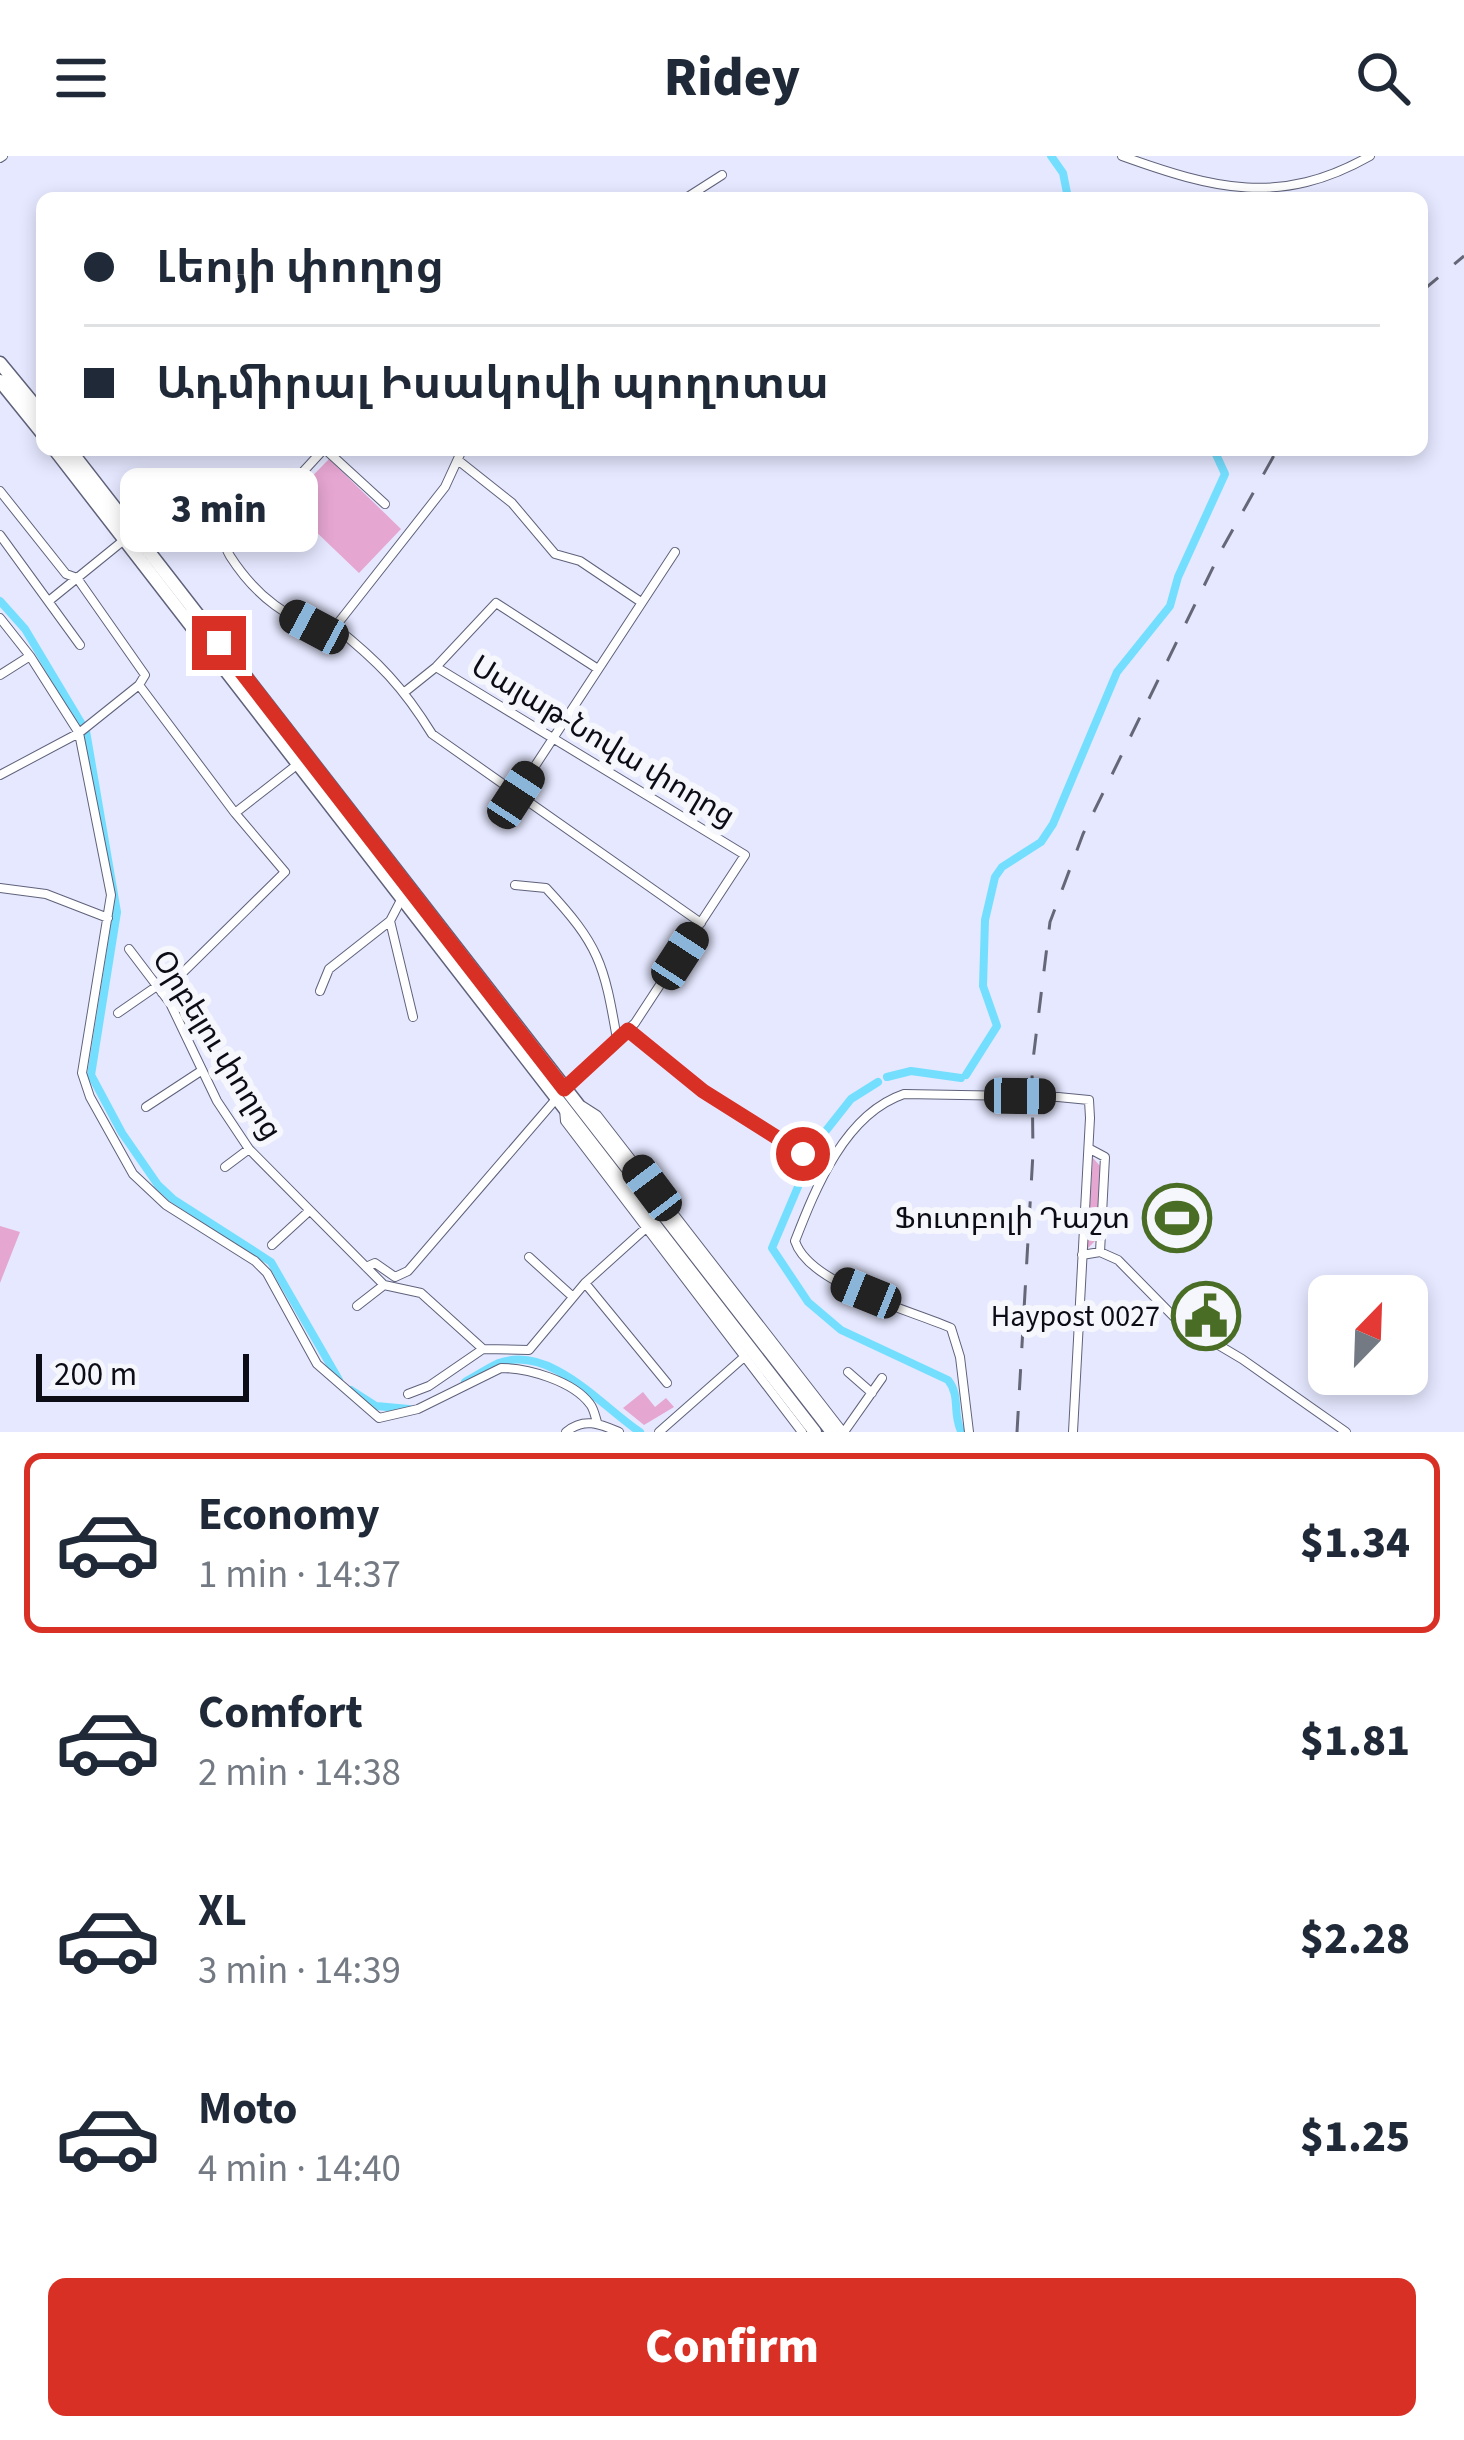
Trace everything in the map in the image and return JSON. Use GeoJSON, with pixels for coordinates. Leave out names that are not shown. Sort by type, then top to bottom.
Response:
{"type":"FeatureCollection","features":[{"type":"Feature","properties":{"kind":"highway"},"geometry":{"type":"LineString","coordinates":[[0,363],[36,407]]}},
{"type":"Feature","properties":{"kind":"highway"},"geometry":{"type":"LineString","coordinates":[[0,381],[36,426]]}},
{"type":"Feature","properties":{"kind":"highway"},"geometry":{"type":"LineString","coordinates":[[60,456],[565,1100]]}},
{"type":"Feature","properties":{"kind":"highway"},"geometry":{"type":"LineString","coordinates":[[75,456],[756,1348],[814,1432]]}},
{"type":"Feature","properties":{"kind":"highway"},"geometry":{"type":"LineString","coordinates":[[756,1348],[832,1432]]}},
{"type":"Feature","properties":{"kind":"street"},"geometry":{"type":"LineString","coordinates":[[1123,156],[1212,185],[1263,190],[1306,185],[1370,156]]}},
{"type":"Feature","properties":{"kind":"street"},"geometry":{"type":"LineString","coordinates":[[695,192],[722,175]]}},
{"type":"Feature","properties":{"kind":"street"},"geometry":{"type":"LineString","coordinates":[[148,551],[201,526],[223,537],[244,536],[318,456]]}},
{"type":"Feature","properties":{"kind":"street"},"geometry":{"type":"LineString","coordinates":[[331,456],[385,504]]}},
{"type":"Feature","properties":{"kind":"street"},"geometry":{"type":"LineString","coordinates":[[334,627],[445,487],[460,456]]}},
{"type":"Feature","properties":{"kind":"street"},"geometry":{"type":"LineString","coordinates":[[458,460],[512,503],[555,554],[580,561],[641,602]]}},
{"type":"Feature","properties":{"kind":"street"},"geometry":{"type":"LineString","coordinates":[[0,491],[66,574],[77,578],[145,676],[90,726],[0,775]]}},
{"type":"Feature","properties":{"kind":"street"},"geometry":{"type":"LineString","coordinates":[[0,536],[80,645]]}},
{"type":"Feature","properties":{"kind":"street"},"geometry":{"type":"LineString","coordinates":[[223,537],[230,555],[271,604],[314,627],[334,627],[375,658],[406,691],[432,734],[701,923],[628,1030],[408,1271],[395,1277],[375,1263],[366,1267]]}},
{"type":"Feature","properties":{"kind":"street"},"geometry":{"type":"LineString","coordinates":[[50,600],[124,540]]}},
{"type":"Feature","properties":{"kind":"street"},"geometry":{"type":"LineString","coordinates":[[516,795],[675,552]]}},
{"type":"Feature","properties":{"kind":"street"},"geometry":{"type":"LineString","coordinates":[[406,691],[436,667],[494,604],[502,604],[598,669]]}},
{"type":"Feature","properties":{"kind":"street"},"geometry":{"type":"LineString","coordinates":[[0,618],[79,733],[111,895],[82,1073],[90,1097],[134,1174],[166,1204],[267,1273],[304,1344],[329,1377],[380,1418],[402,1415],[501,1368],[515,1368],[565,1387],[590,1404],[597,1422]]}},
{"type":"Feature","properties":{"kind":"street"},"geometry":{"type":"LineString","coordinates":[[0,675],[30,656]]}},
{"type":"Feature","properties":{"kind":"street","name":"Սայաթ-Նովա փողոց"},"geometry":{"type":"LineString","coordinates":[[436,667],[745,855],[701,923]]}},
{"type":"Feature","properties":{"kind":"street"},"geometry":{"type":"LineString","coordinates":[[118,1013],[160,990],[285,872],[139,685]]}},
{"type":"Feature","properties":{"kind":"street"},"geometry":{"type":"LineString","coordinates":[[235,812],[298,764]]}},
{"type":"Feature","properties":{"kind":"street"},"geometry":{"type":"LineString","coordinates":[[515,885],[546,888],[580,924],[605,970],[617,1040]]}},
{"type":"Feature","properties":{"kind":"street"},"geometry":{"type":"LineString","coordinates":[[0,888],[46,894],[108,918]]}},
{"type":"Feature","properties":{"kind":"street"},"geometry":{"type":"LineString","coordinates":[[320,991],[329,968],[390,921],[402,898]]}},
{"type":"Feature","properties":{"kind":"street"},"geometry":{"type":"LineString","coordinates":[[390,921],[413,1017]]}},
{"type":"Feature","properties":{"kind":"street","name":"Օրբելու փողոց"},"geometry":{"type":"LineString","coordinates":[[129,949],[160,990],[201,1071],[249,1149],[384,1285]]}},
{"type":"Feature","properties":{"kind":"street"},"geometry":{"type":"LineString","coordinates":[[628,1030],[703,1091],[827,1166]]}},
{"type":"Feature","properties":{"kind":"street"},"geometry":{"type":"LineString","coordinates":[[146,1107],[201,1071]]}},
{"type":"Feature","properties":{"kind":"street"},"geometry":{"type":"LineString","coordinates":[[969,1432],[960,1357],[950,1328],[834,1280],[797,1248],[797,1235],[827,1166],[886,1100],[904,1094],[1089,1100],[1072,1432]]}},
{"type":"Feature","properties":{"kind":"street"},"geometry":{"type":"LineString","coordinates":[[565,1100],[565,1121],[646,1228],[756,1348],[844,1432],[882,1378]]}},
{"type":"Feature","properties":{"kind":"street"},"geometry":{"type":"LineString","coordinates":[[565,1100],[597,1115],[756,1348],[802,1432]]}},
{"type":"Feature","properties":{"kind":"street"},"geometry":{"type":"LineString","coordinates":[[225,1167],[249,1149]]}},
{"type":"Feature","properties":{"kind":"street"},"geometry":{"type":"LineString","coordinates":[[1089,1149],[1106,1157],[1100,1252]]}},
{"type":"Feature","properties":{"kind":"street"},"geometry":{"type":"LineString","coordinates":[[272,1244],[308,1212]]}},
{"type":"Feature","properties":{"kind":"street"},"geometry":{"type":"LineString","coordinates":[[408,1394],[429,1386],[483,1349],[530,1349],[585,1283],[646,1228]]}},
{"type":"Feature","properties":{"kind":"street"},"geometry":{"type":"LineString","coordinates":[[1082,1256],[1100,1252],[1118,1260],[1178,1321],[1243,1359],[1346,1432]]}},
{"type":"Feature","properties":{"kind":"street"},"geometry":{"type":"LineString","coordinates":[[529,1257],[573,1297]]}},
{"type":"Feature","properties":{"kind":"street"},"geometry":{"type":"LineString","coordinates":[[585,1283],[667,1383]]}},
{"type":"Feature","properties":{"kind":"street"},"geometry":{"type":"LineString","coordinates":[[357,1306],[384,1285],[421,1293],[483,1349]]}},
{"type":"Feature","properties":{"kind":"street"},"geometry":{"type":"LineString","coordinates":[[659,1432],[756,1348]]}},
{"type":"Feature","properties":{"kind":"street"},"geometry":{"type":"LineString","coordinates":[[848,1372],[872,1393]]}},
{"type":"Feature","properties":{"kind":"street"},"geometry":{"type":"LineString","coordinates":[[566,1432],[574,1425],[597,1422],[620,1432]]}},
{"type":"Feature","properties":{"kind":"shaded area"},"geometry":{"type":"Polygon","coordinates":[[[329,459],[401,529],[359,573],[286,503],[329,459]]]}},
{"type":"Feature","properties":{"kind":"shaded area"},"geometry":{"type":"Polygon","coordinates":[[[1093,1158],[1101,1167],[1096,1240],[1087,1249],[1093,1158]]]}},
{"type":"Feature","properties":{"kind":"shaded area"},"geometry":{"type":"Polygon","coordinates":[[[0,1226],[20,1232],[0,1283],[0,1226]]]}},
{"type":"Feature","properties":{"kind":"shaded area"},"geometry":{"type":"Polygon","coordinates":[[[643,1392],[655,1407],[666,1398],[674,1407],[644,1425],[623,1408],[643,1392]]]}},
{"type":"Feature","properties":{"kind":"waterway"},"geometry":{"type":"LineString","coordinates":[[1051,156],[1063,173],[1067,192]]}},
{"type":"Feature","properties":{"kind":"waterway"},"geometry":{"type":"LineString","coordinates":[[966,1075],[997,1026],[983,986],[985,920],[995,877],[1002,867],[1041,842],[1053,824],[1117,672],[1170,606],[1178,577],[1225,474],[1217,456]]}},
{"type":"Feature","properties":{"kind":"waterway"},"geometry":{"type":"LineString","coordinates":[[0,601],[25,629],[86,731],[117,912],[91,1075],[122,1133],[158,1185],[271,1262],[339,1380]]}},
{"type":"Feature","properties":{"kind":"waterway"},"geometry":{"type":"LineString","coordinates":[[887,1077],[911,1071],[961,1078]]}},
{"type":"Feature","properties":{"kind":"waterway"},"geometry":{"type":"LineString","coordinates":[[878,1082],[851,1099],[817,1142],[772,1248],[808,1302],[841,1330],[948,1380],[961,1431]]}},
{"type":"Feature","properties":{"kind":"waterway"},"geometry":{"type":"LineString","coordinates":[[465,1382],[499,1363],[538,1362],[575,1381],[640,1432]]}},
{"type":"Feature","properties":{"kind":"waterway"},"geometry":{"type":"LineString","coordinates":[[351,1390],[376,1406],[409,1409]]}},
{"type":"Feature","properties":{"kind":"railway"},"geometry":{"type":"LineString","coordinates":[[1428,286],[1464,256]]}},
{"type":"Feature","properties":{"kind":"railway"},"geometry":{"type":"LineString","coordinates":[[1017,1432],[1033,1153],[1032,1068],[1050,922],[1083,834],[1222,549],[1274,456]]}},
{"type":"Feature","properties":{"kind":"place","name":"Ֆուտբոլի Դաշտ"},"geometry":{"type":"Point","coordinates":[1177,1218]}},
{"type":"Feature","properties":{"kind":"place","name":"Haypost 0027"},"geometry":{"type":"Point","coordinates":[1206,1316]}},
{"type":"Feature","properties":{"kind":"route"},"geometry":{"type":"LineString","coordinates":[[219,643],[564,1089],[628,1030],[703,1091],[803,1154]]}}]}
